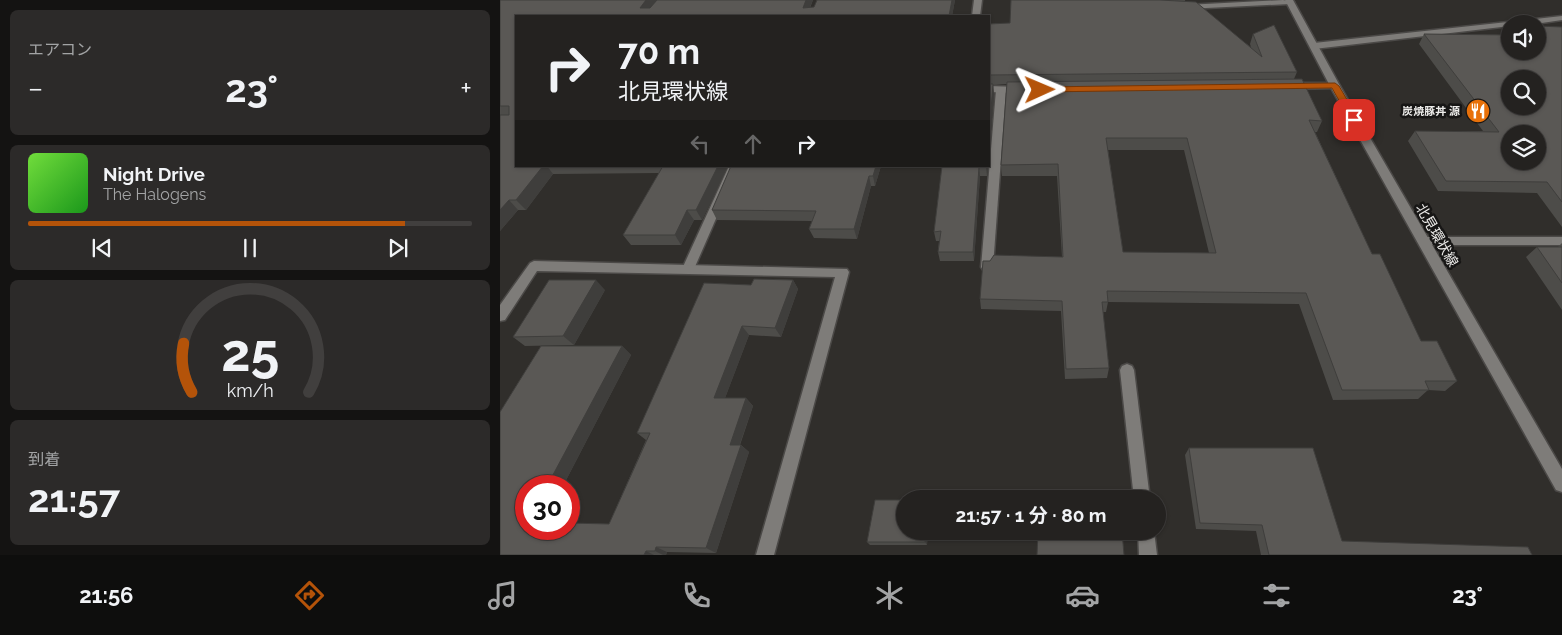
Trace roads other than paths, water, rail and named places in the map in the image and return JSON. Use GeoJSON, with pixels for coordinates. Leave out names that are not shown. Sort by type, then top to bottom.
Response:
{"type":"FeatureCollection","features":[{"type":"Feature","properties":{"kind":"street"},"geometry":{"type":"LineString","coordinates":[[976,15],[978,0]]}},
{"type":"Feature","properties":{"kind":"street"},"geometry":{"type":"LineString","coordinates":[[1176,7],[1290,1]]}},
{"type":"Feature","properties":{"kind":"street","name":"北見環状線"},"geometry":{"type":"LineString","coordinates":[[1290,1],[1335,86],[1560,479]]}},
{"type":"Feature","properties":{"kind":"street"},"geometry":{"type":"LineString","coordinates":[[1546,20],[1562,18]]}},
{"type":"Feature","properties":{"kind":"street"},"geometry":{"type":"LineString","coordinates":[[1314,46],[1501,25]]}},
{"type":"Feature","properties":{"kind":"street"},"geometry":{"type":"LineString","coordinates":[[1276,86],[1335,86]]}},
{"type":"Feature","properties":{"kind":"street"},"geometry":{"type":"LineString","coordinates":[[990,89],[1030,90]]}},
{"type":"Feature","properties":{"kind":"street"},"geometry":{"type":"LineString","coordinates":[[987,267],[1001,90]]}},
{"type":"Feature","properties":{"kind":"street"},"geometry":{"type":"LineString","coordinates":[[688,269],[734,167]]}},
{"type":"Feature","properties":{"kind":"street"},"geometry":{"type":"LineString","coordinates":[[1423,240],[1562,241]]}},
{"type":"Feature","properties":{"kind":"street"},"geometry":{"type":"LineString","coordinates":[[500,316],[534,266],[842,272],[765,555]]}},
{"type":"Feature","properties":{"kind":"street"},"geometry":{"type":"LineString","coordinates":[[1127,370],[1141,490]]}},
{"type":"Feature","properties":{"kind":"street"},"geometry":{"type":"LineString","coordinates":[[1147,540],[1148,555]]}},
{"type":"Feature","properties":{"kind":"place","name":"炭焼豚丼 源"},"geometry":{"type":"Point","coordinates":[1478,111]}}]}
